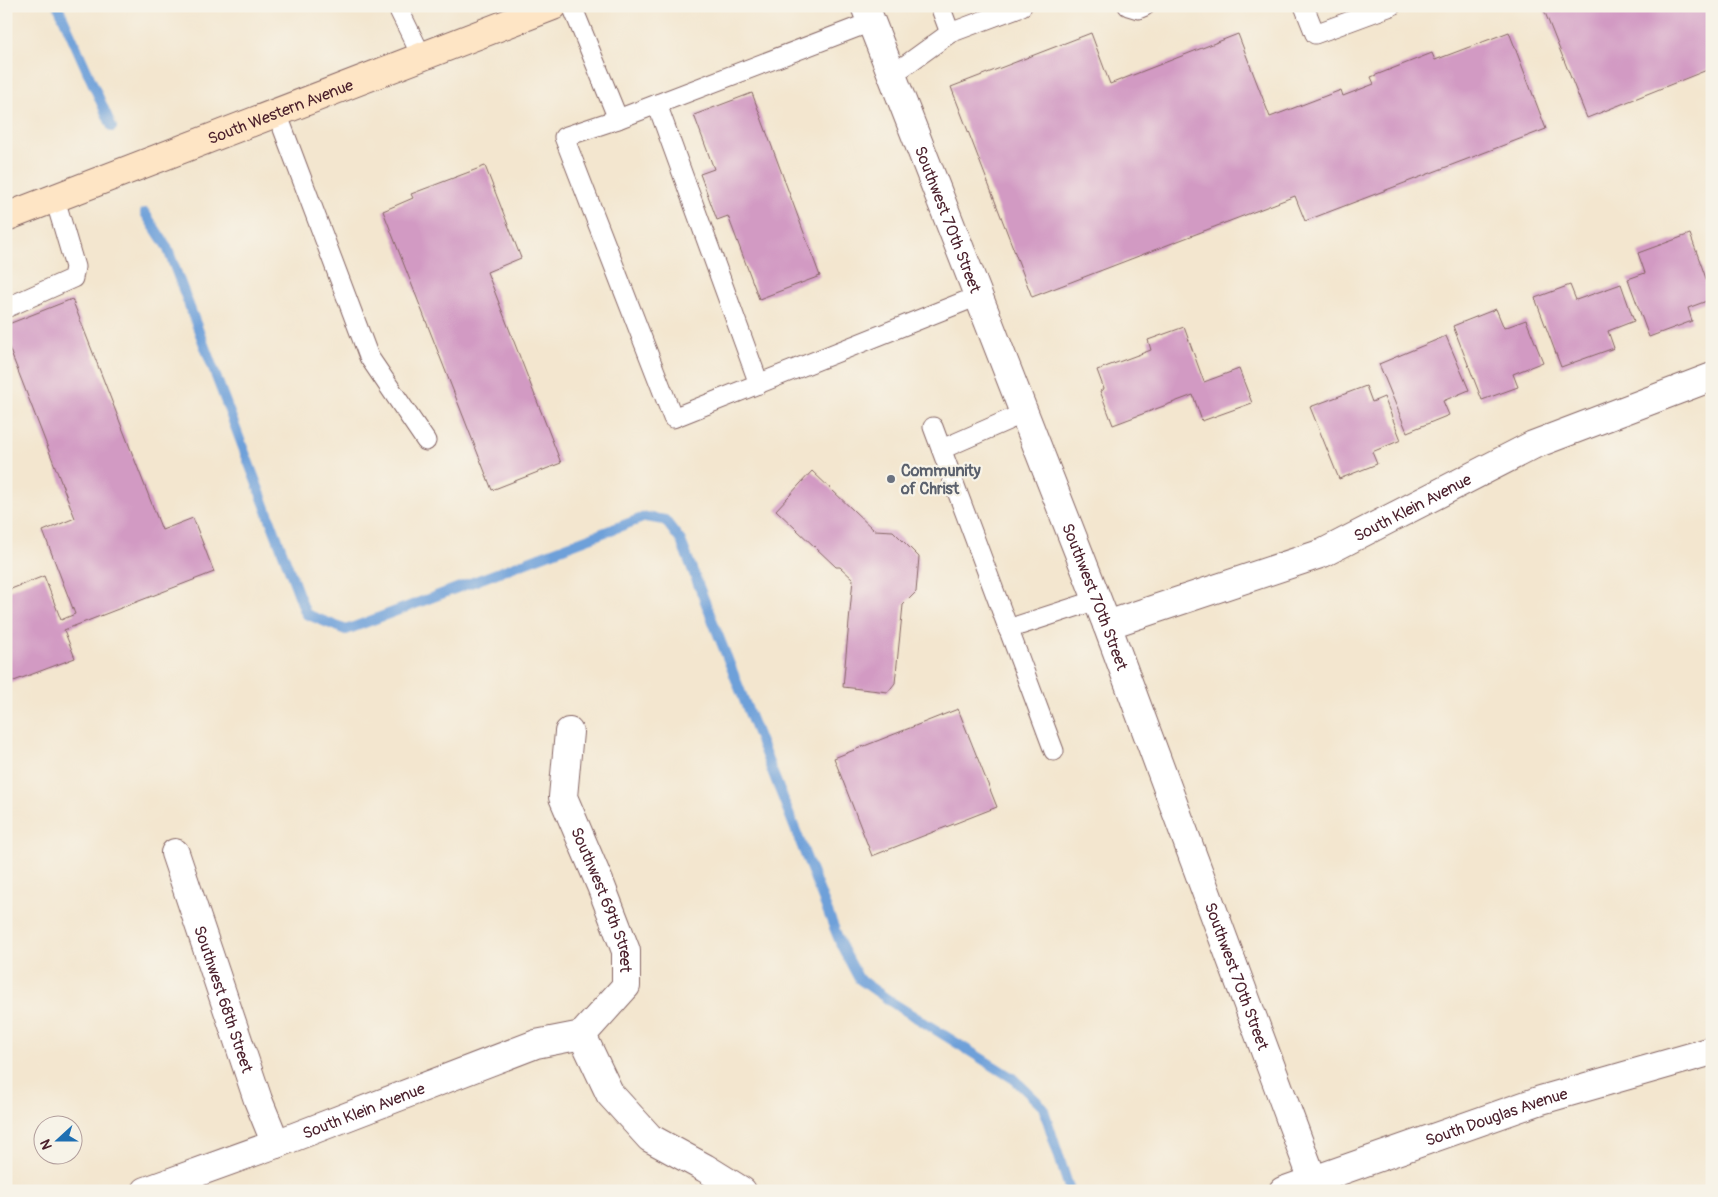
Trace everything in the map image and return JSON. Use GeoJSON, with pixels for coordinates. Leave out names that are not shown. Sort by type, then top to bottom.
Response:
{"type":"FeatureCollection","features":[{"type":"Feature","properties":{"kind":"main road","name":"South Western Avenue"},"geometry":{"type":"LineString","coordinates":[[6,217],[553,6]]}},
{"type":"Feature","properties":{"kind":"street","name":"Southwest 70th Street"},"geometry":{"type":"LineString","coordinates":[[868,14],[1102,612],[1315,1185]]}},
{"type":"Feature","properties":{"kind":"street","name":"South Klein Avenue"},"geometry":{"type":"LineString","coordinates":[[1102,612],[1323,553],[1533,445],[1712,377]]}},
{"type":"Feature","properties":{"kind":"street","name":"Southwest 69th Street"},"geometry":{"type":"LineString","coordinates":[[569,732],[563,797],[626,951],[626,986],[582,1035]]}},
{"type":"Feature","properties":{"kind":"street","name":"Southwest 68th Street"},"geometry":{"type":"LineString","coordinates":[[175,853],[258,1100],[276,1144]]}},
{"type":"Feature","properties":{"kind":"street","name":"South Klein Avenue"},"geometry":{"type":"LineString","coordinates":[[146,1191],[173,1186],[276,1144],[536,1044],[582,1035]]}},
{"type":"Feature","properties":{"kind":"street"},"geometry":{"type":"LineString","coordinates":[[582,1035],[610,1094],[650,1138],[742,1191]]}},
{"type":"Feature","properties":{"kind":"street","name":"South Douglas Avenue"},"geometry":{"type":"LineString","coordinates":[[1283,1191],[1315,1185],[1541,1100],[1712,1051]]}},
{"type":"Feature","properties":{"kind":"lane"},"geometry":{"type":"LineString","coordinates":[[397,6],[422,57]]}},
{"type":"Feature","properties":{"kind":"lane"},"geometry":{"type":"LineString","coordinates":[[572,6],[618,119]]}},
{"type":"Feature","properties":{"kind":"lane"},"geometry":{"type":"LineString","coordinates":[[940,6],[950,33]]}},
{"type":"Feature","properties":{"kind":"lane"},"geometry":{"type":"LineString","coordinates":[[892,75],[950,33],[1022,6]]}},
{"type":"Feature","properties":{"kind":"lane"},"geometry":{"type":"LineString","coordinates":[[1128,6],[1138,9],[1144,6]]}},
{"type":"Feature","properties":{"kind":"lane"},"geometry":{"type":"LineString","coordinates":[[1304,6],[1315,34],[1391,6]]}},
{"type":"Feature","properties":{"kind":"lane"},"geometry":{"type":"LineString","coordinates":[[868,14],[657,104],[564,137],[673,418],[978,296]]}},
{"type":"Feature","properties":{"kind":"lane"},"geometry":{"type":"LineString","coordinates":[[657,104],[759,384]]}},
{"type":"Feature","properties":{"kind":"lane"},"geometry":{"type":"LineString","coordinates":[[277,113],[369,358],[426,441]]}},
{"type":"Feature","properties":{"kind":"lane"},"geometry":{"type":"LineString","coordinates":[[6,308],[73,278],[75,267],[54,198]]}},
{"type":"Feature","properties":{"kind":"lane"},"geometry":{"type":"LineString","coordinates":[[942,449],[1024,413]]}},
{"type":"Feature","properties":{"kind":"lane"},"geometry":{"type":"LineString","coordinates":[[933,427],[1054,751]]}},
{"type":"Feature","properties":{"kind":"lane"},"geometry":{"type":"LineString","coordinates":[[1008,629],[1102,612]]}},
{"type":"Feature","properties":{"kind":"building"},"geometry":{"type":"Polygon","coordinates":[[[1553,6],[1712,6],[1712,68],[1587,118],[1544,10],[1553,6]]]}},
{"type":"Feature","properties":{"kind":"building"},"geometry":{"type":"Polygon","coordinates":[[[1509,32],[1546,129],[1305,221],[1295,196],[1032,297],[951,87],[1091,33],[1110,84],[1238,34],[1270,117],[1341,90],[1343,96],[1374,84],[1371,77],[1432,53],[1435,60],[1509,32]]]}},
{"type":"Feature","properties":{"kind":"building"},"geometry":{"type":"Polygon","coordinates":[[[752,93],[820,276],[759,299],[728,216],[717,220],[700,174],[714,169],[694,115],[752,93]]]}},
{"type":"Feature","properties":{"kind":"building"},"geometry":{"type":"Polygon","coordinates":[[[485,166],[521,258],[487,272],[561,463],[492,490],[383,211],[413,198],[411,194],[485,166]]]}},
{"type":"Feature","properties":{"kind":"building"},"geometry":{"type":"Polygon","coordinates":[[[1690,234],[1712,299],[1688,308],[1692,321],[1649,337],[1628,279],[1645,273],[1638,253],[1690,234]]]}},
{"type":"Feature","properties":{"kind":"building"},"geometry":{"type":"Polygon","coordinates":[[[1621,284],[1634,321],[1608,331],[1614,348],[1561,367],[1535,298],[1570,285],[1576,300],[1621,284]]]}},
{"type":"Feature","properties":{"kind":"building"},"geometry":{"type":"Polygon","coordinates":[[[72,299],[162,530],[193,518],[214,572],[64,630],[75,658],[6,684],[6,591],[44,576],[61,620],[75,614],[43,531],[75,518],[6,340],[6,325],[72,299]]]}},
{"type":"Feature","properties":{"kind":"building"},"geometry":{"type":"Polygon","coordinates":[[[1496,309],[1504,328],[1526,320],[1543,362],[1513,374],[1518,387],[1482,400],[1453,326],[1496,309]]]}},
{"type":"Feature","properties":{"kind":"building"},"geometry":{"type":"Polygon","coordinates":[[[1184,327],[1204,382],[1239,369],[1252,403],[1202,421],[1193,395],[1113,425],[1100,391],[1104,389],[1097,370],[1151,350],[1148,340],[1184,327]]]}},
{"type":"Feature","properties":{"kind":"building"},"geometry":{"type":"Polygon","coordinates":[[[1446,336],[1469,390],[1443,401],[1449,415],[1407,432],[1379,364],[1446,336]]]}},
{"type":"Feature","properties":{"kind":"building"},"geometry":{"type":"Polygon","coordinates":[[[1366,386],[1372,402],[1384,397],[1401,440],[1372,452],[1377,464],[1339,479],[1310,407],[1366,386]]]}},
{"type":"Feature","properties":{"kind":"building"},"geometry":{"type":"Polygon","coordinates":[[[812,471],[874,530],[893,531],[919,557],[916,592],[903,605],[895,683],[888,692],[843,687],[853,579],[840,567],[836,567],[776,510],[812,471]]]}},
{"type":"Feature","properties":{"kind":"building"},"geometry":{"type":"Polygon","coordinates":[[[958,709],[997,807],[872,856],[834,758],[958,709]]]}},
{"type":"Feature","properties":{"kind":"waterway"},"geometry":{"type":"LineString","coordinates":[[58,6],[112,127]]}},
{"type":"Feature","properties":{"kind":"waterway"},"geometry":{"type":"LineString","coordinates":[[145,213],[167,247],[306,614],[346,630],[645,517],[665,520],[681,541],[841,945],[859,979],[893,1003],[1014,1079],[1043,1107],[1070,1191]]}},
{"type":"Feature","properties":{"kind":"place","name":"Community of Christ"},"geometry":{"type":"Point","coordinates":[891,479]}}]}
